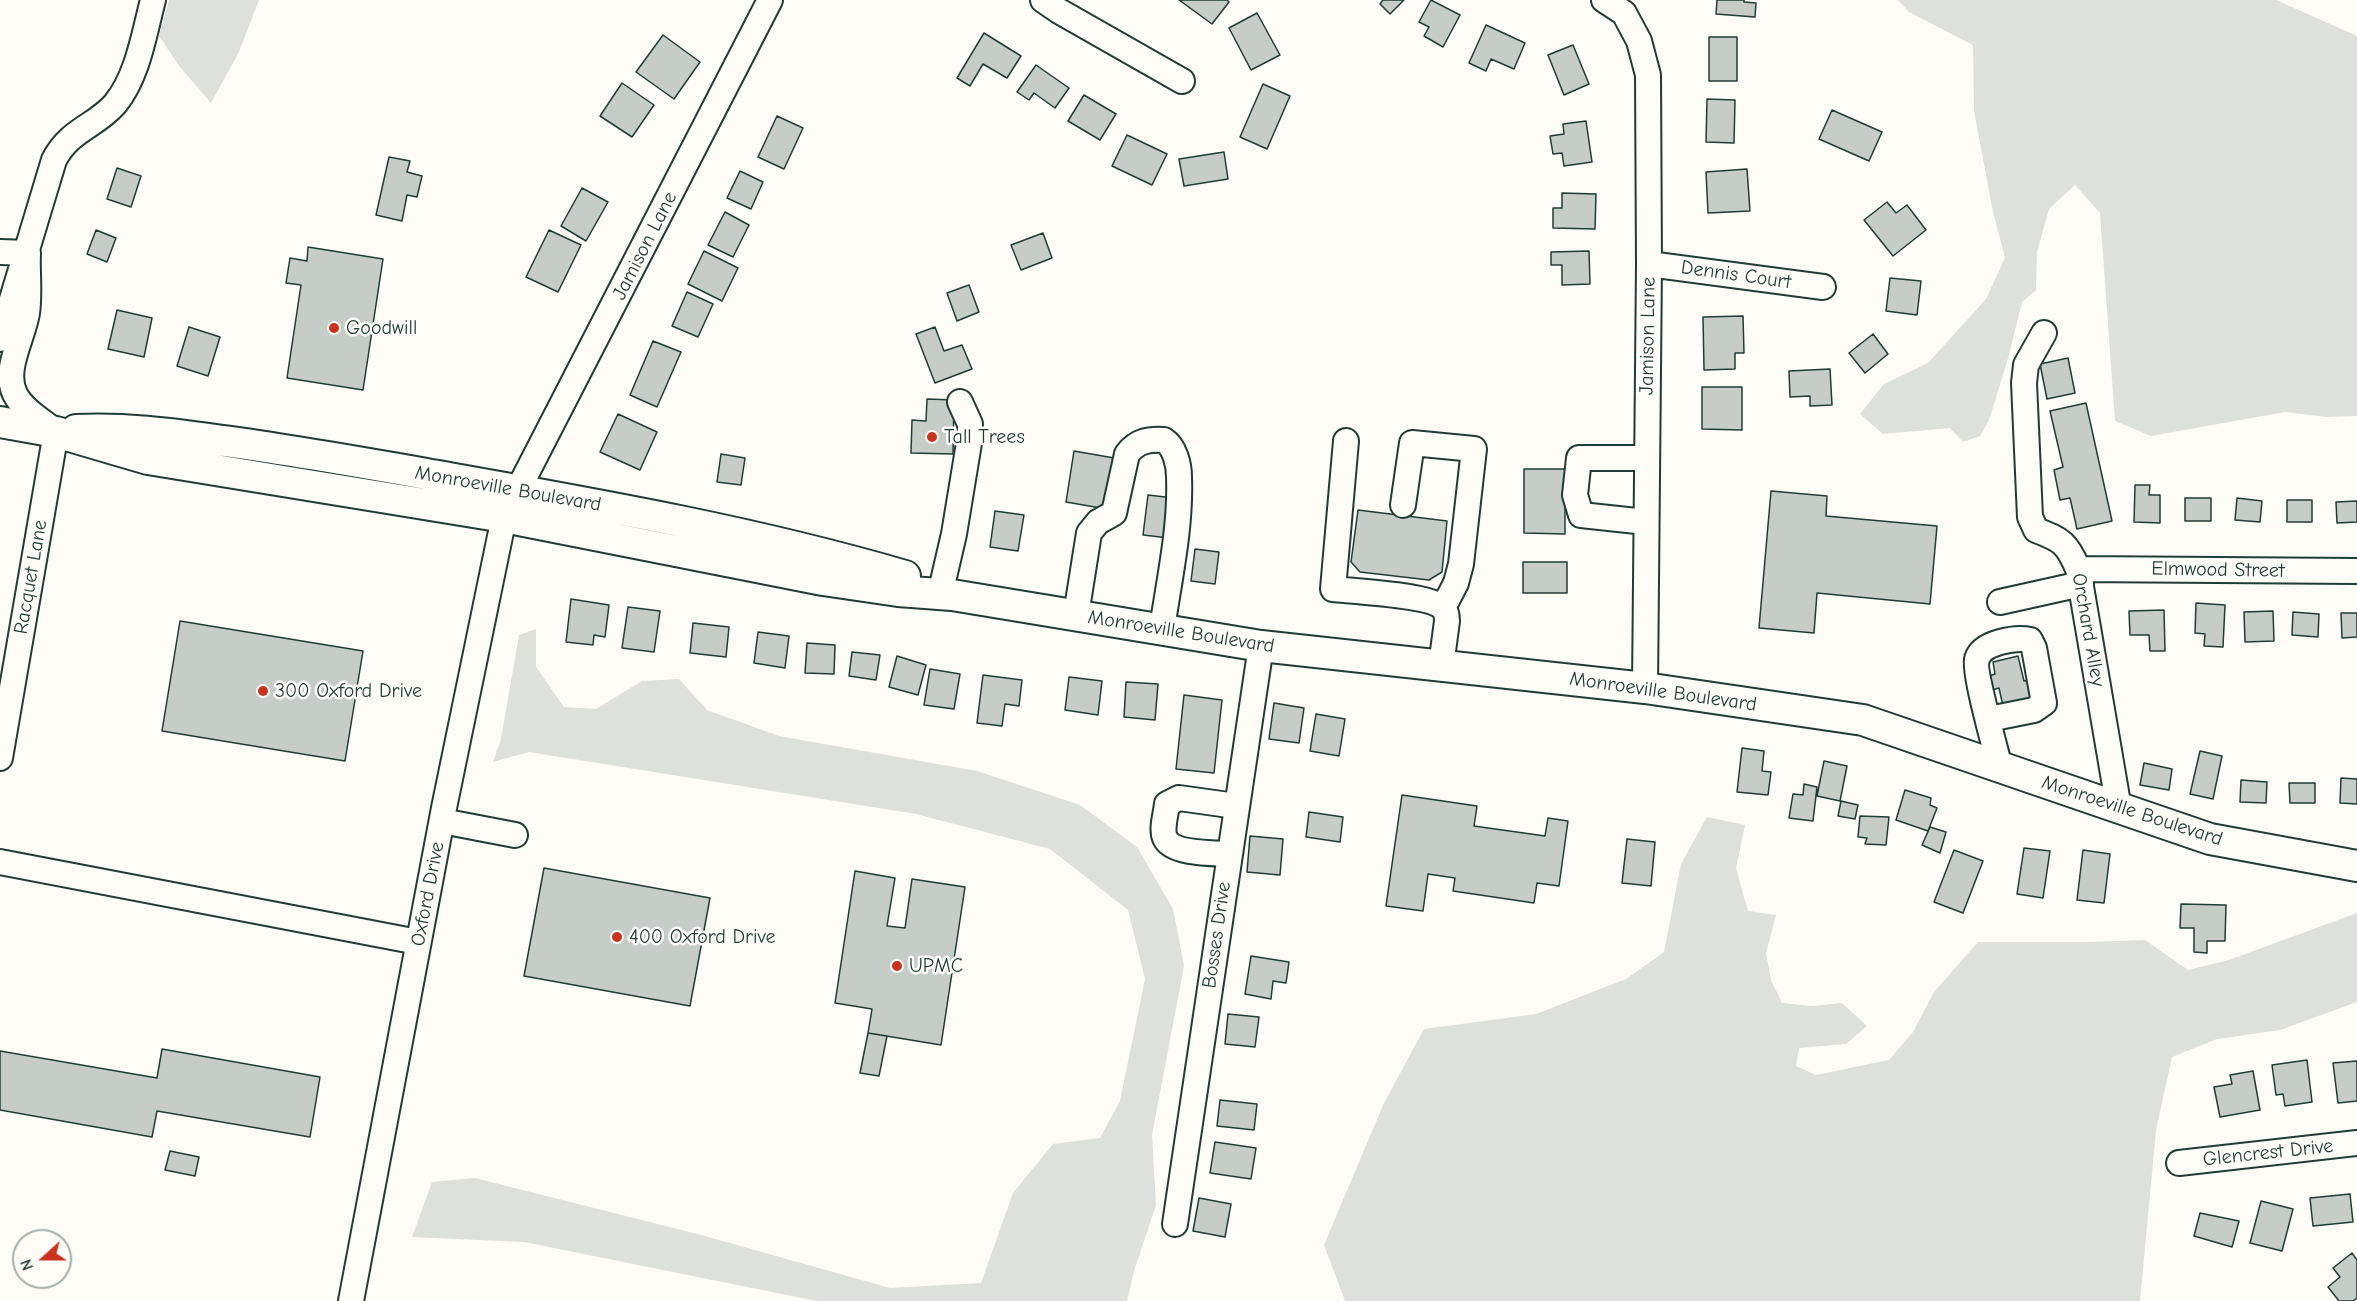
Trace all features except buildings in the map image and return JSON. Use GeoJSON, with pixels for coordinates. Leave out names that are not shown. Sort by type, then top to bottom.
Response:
{"type":"FeatureCollection","features":[{"type":"Feature","properties":{"kind":"main road","name":"Monroeville Boulevard"},"geometry":{"type":"LineString","coordinates":[[0,422],[56,432],[148,459],[504,517],[823,580],[898,591],[946,592],[1261,646],[1645,688],[1863,720],[2210,839],[2357,866]]}},
{"type":"Feature","properties":{"kind":"main road","name":"Monroeville Boulevard"},"geometry":{"type":"LineString","coordinates":[[56,432],[134,429],[277,448],[518,490],[776,541],[905,576],[946,592]]}},
{"type":"Feature","properties":{"kind":"street"},"geometry":{"type":"LineString","coordinates":[[0,339],[54,160],[70,136],[114,105],[129,82],[153,0]]}},
{"type":"Feature","properties":{"kind":"street","name":"Jamison Lane"},"geometry":{"type":"LineString","coordinates":[[518,490],[770,0]]}},
{"type":"Feature","properties":{"kind":"street"},"geometry":{"type":"LineString","coordinates":[[1043,0],[1182,81]]}},
{"type":"Feature","properties":{"kind":"street","name":"Jamison Lane"},"geometry":{"type":"LineString","coordinates":[[1604,0],[1631,6],[1648,75],[1649,264],[1645,688]]}},
{"type":"Feature","properties":{"kind":"street"},"geometry":{"type":"LineString","coordinates":[[0,252],[27,253]]}},
{"type":"Feature","properties":{"kind":"street"},"geometry":{"type":"LineString","coordinates":[[27,253],[27,312],[12,368],[12,380],[15,394],[25,407],[56,432]]}},
{"type":"Feature","properties":{"kind":"street","name":"Dennis Court"},"geometry":{"type":"LineString","coordinates":[[1649,264],[1823,287]]}},
{"type":"Feature","properties":{"kind":"street","name":"Orchard Alley"},"geometry":{"type":"LineString","coordinates":[[2044,333],[2026,365],[2024,383],[2030,517],[2036,530],[2062,541],[2069,549],[2080,576],[2119,809]]}},
{"type":"Feature","properties":{"kind":"street"},"geometry":{"type":"LineString","coordinates":[[946,592],[970,437],[970,424],[960,402]]}},
{"type":"Feature","properties":{"kind":"street","name":"Racquet Lane"},"geometry":{"type":"LineString","coordinates":[[0,758],[56,432]]}},
{"type":"Feature","properties":{"kind":"street"},"geometry":{"type":"LineString","coordinates":[[1076,615],[1089,533],[1093,526],[1112,515],[1115,510],[1127,454],[1132,447],[1151,440],[1164,440],[1168,443],[1178,464],[1179,477],[1175,538],[1162,629]]}},
{"type":"Feature","properties":{"kind":"street"},"geometry":{"type":"LineString","coordinates":[[1346,441],[1333,589],[1437,603],[1447,614],[1441,666]]}},
{"type":"Feature","properties":{"kind":"street"},"geometry":{"type":"LineString","coordinates":[[1403,505],[1412,443],[1474,449],[1461,564],[1456,583],[1443,608]]}},
{"type":"Feature","properties":{"kind":"street"},"geometry":{"type":"LineString","coordinates":[[1646,522],[1581,516],[1575,495],[1579,458],[1647,458]]}},
{"type":"Feature","properties":{"kind":"street","name":"Oxford Drive"},"geometry":{"type":"LineString","coordinates":[[351,1301],[418,942],[504,517],[518,490]]}},
{"type":"Feature","properties":{"kind":"street","name":"Elmwood Street"},"geometry":{"type":"LineString","coordinates":[[2000,602],[2080,576],[2357,571]]}},
{"type":"Feature","properties":{"kind":"street","name":"Bosses Drive"},"geometry":{"type":"LineString","coordinates":[[1175,1224],[1261,646]]}},
{"type":"Feature","properties":{"kind":"street"},"geometry":{"type":"LineString","coordinates":[[1989,719],[2000,768]]}},
{"type":"Feature","properties":{"kind":"street"},"geometry":{"type":"LineString","coordinates":[[1229,854],[1181,850],[1165,840],[1167,804],[1179,798],[1236,806]]}},
{"type":"Feature","properties":{"kind":"street"},"geometry":{"type":"LineString","coordinates":[[442,820],[515,835]]}},
{"type":"Feature","properties":{"kind":"street"},"geometry":{"type":"LineString","coordinates":[[0,862],[418,942]]}},
{"type":"Feature","properties":{"kind":"street","name":"Glencrest Drive"},"geometry":{"type":"LineString","coordinates":[[2179,1163],[2357,1143]]}},
{"type":"Feature","properties":{"kind":"shaded area"},"geometry":{"type":"Polygon","coordinates":[[[169,0],[259,0],[239,52],[211,103],[180,67],[159,36],[169,0]]]}},
{"type":"Feature","properties":{"kind":"shaded area"},"geometry":{"type":"Polygon","coordinates":[[[1898,0],[2276,0],[2357,36],[2357,416],[2326,417],[2285,412],[2151,436],[2115,421],[2100,213],[2075,185],[2049,209],[2037,252],[2036,290],[2022,302],[1989,420],[1980,436],[1963,442],[1950,428],[1883,434],[1860,414],[1884,384],[1928,363],[1986,299],[2005,258],[1993,212],[1974,111],[1973,45],[1909,12],[1898,0]]]}},
{"type":"Feature","properties":{"kind":"shaded area"},"geometry":{"type":"Polygon","coordinates":[[[536,629],[536,667],[564,707],[596,709],[642,681],[679,679],[707,710],[779,736],[977,771],[1080,805],[1137,847],[1173,909],[1184,966],[1152,1135],[1156,1205],[1134,1271],[1127,1301],[817,1301],[524,1242],[412,1237],[432,1182],[475,1178],[705,1236],[890,1288],[981,1283],[1013,1193],[1053,1144],[1100,1138],[1120,1101],[1145,979],[1128,910],[1050,849],[916,814],[529,752],[493,762],[501,739],[519,635],[536,629]]]}},
{"type":"Feature","properties":{"kind":"shaded area"},"geometry":{"type":"Polygon","coordinates":[[[1707,817],[1745,825],[1736,868],[1748,911],[1776,915],[1766,953],[1771,980],[1782,1003],[1812,1006],[1842,1003],[1867,1026],[1846,1044],[1799,1048],[1796,1066],[1816,1075],[1889,1060],[1913,1032],[1934,992],[1978,942],[2145,940],[2188,970],[2229,960],[2357,913],[2357,1002],[2280,1030],[2217,1039],[2172,1057],[2156,1130],[2140,1301],[1345,1301],[1324,1245],[1384,1103],[1424,1029],[1536,1014],[1626,979],[1664,952],[1681,864],[1707,817]]]}},
{"type":"Feature","properties":{"kind":"place","name":"Goodwill"},"geometry":{"type":"Point","coordinates":[334,328]}},
{"type":"Feature","properties":{"kind":"place","name":"Tall Trees"},"geometry":{"type":"Point","coordinates":[932,437]}},
{"type":"Feature","properties":{"kind":"place","name":"300 Oxford Drive"},"geometry":{"type":"Point","coordinates":[263,691]}},
{"type":"Feature","properties":{"kind":"place","name":"400 Oxford Drive"},"geometry":{"type":"Point","coordinates":[617,937]}},
{"type":"Feature","properties":{"kind":"place","name":"UPMC"},"geometry":{"type":"Point","coordinates":[897,966]}}]}
